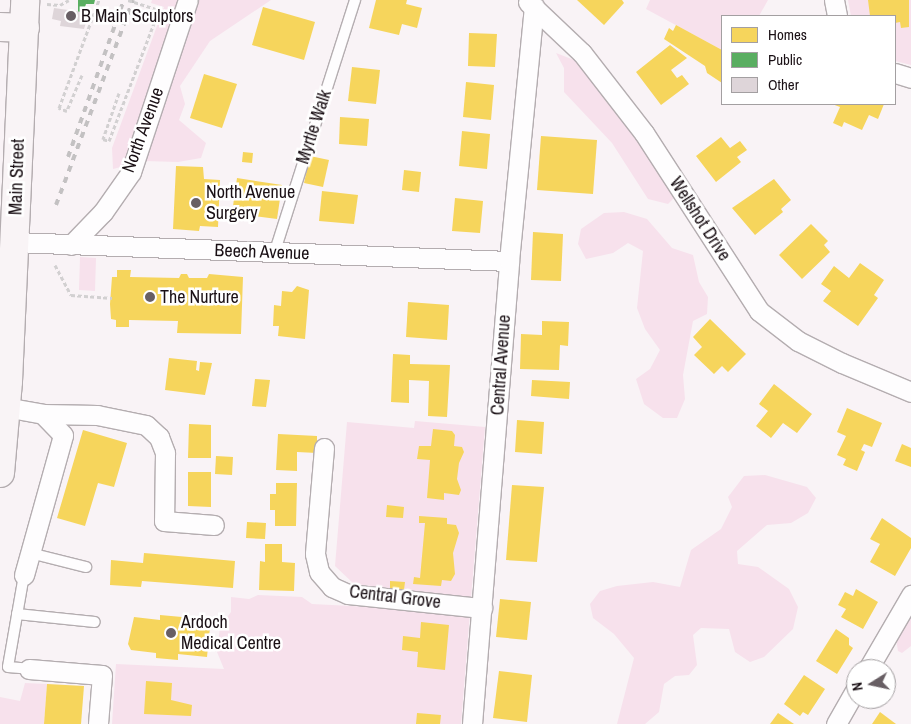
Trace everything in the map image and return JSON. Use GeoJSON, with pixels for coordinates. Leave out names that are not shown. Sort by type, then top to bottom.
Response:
{"type":"FeatureCollection","features":[{"type":"Feature","properties":{"kind":"main road","name":"Main Street"},"geometry":{"type":"LineString","coordinates":[[0,473],[11,28],[8,0]]}},
{"type":"Feature","properties":{"kind":"main road","name":"Main Street"},"geometry":{"type":"LineString","coordinates":[[0,172],[11,28],[34,2]]}},
{"type":"Feature","properties":{"kind":"street"},"geometry":{"type":"LineString","coordinates":[[834,0],[837,15]]}},
{"type":"Feature","properties":{"kind":"street","name":"North Avenue"},"geometry":{"type":"LineString","coordinates":[[71,245],[103,212],[131,172],[191,2]]}},
{"type":"Feature","properties":{"kind":"street","name":"Central Avenue"},"geometry":{"type":"LineString","coordinates":[[472,724],[529,3]]}},
{"type":"Feature","properties":{"kind":"street","name":"Wellshot Drive"},"geometry":{"type":"LineString","coordinates":[[529,3],[582,53],[644,133],[758,311],[798,341],[842,363],[911,392]]}},
{"type":"Feature","properties":{"kind":"street"},"geometry":{"type":"LineString","coordinates":[[896,73],[911,78]]}},
{"type":"Feature","properties":{"kind":"street","name":"Beech Avenue"},"geometry":{"type":"LineString","coordinates":[[7,242],[509,262]]}},
{"type":"Feature","properties":{"kind":"street"},"geometry":{"type":"LineString","coordinates":[[2,407],[42,414],[97,415],[146,425],[159,437],[165,453],[164,521],[214,525]]}},
{"type":"Feature","properties":{"kind":"street"},"geometry":{"type":"LineString","coordinates":[[24,575],[63,435],[42,414]]}},
{"type":"Feature","properties":{"kind":"street","name":"Central Grove"},"geometry":{"type":"LineString","coordinates":[[324,448],[316,554],[319,572],[332,587],[348,594],[482,608]]}},
{"type":"Feature","properties":{"kind":"street"},"geometry":{"type":"LineString","coordinates":[[874,659],[911,595]]}},
{"type":"Feature","properties":{"kind":"street"},"geometry":{"type":"LineString","coordinates":[[29,669],[102,675],[98,724]]}},
{"type":"Feature","properties":{"kind":"street"},"geometry":{"type":"LineString","coordinates":[[836,724],[846,706]]}},
{"type":"Feature","properties":{"kind":"lane","name":"Myrtle Walk"},"geometry":{"type":"LineString","coordinates":[[274,254],[355,0]]}},
{"type":"Feature","properties":{"kind":"lane"},"geometry":{"type":"LineString","coordinates":[[30,553],[86,567]]}},
{"type":"Feature","properties":{"kind":"lane"},"geometry":{"type":"LineString","coordinates":[[24,575],[8,667],[29,669]]}},
{"type":"Feature","properties":{"kind":"lane"},"geometry":{"type":"LineString","coordinates":[[17,614],[95,622]]}},
{"type":"Feature","properties":{"kind":"path"},"geometry":{"type":"LineString","coordinates":[[34,2],[60,5],[69,0]]}},
{"type":"Feature","properties":{"kind":"path"},"geometry":{"type":"LineString","coordinates":[[82,75],[67,111],[59,108],[99,0]]}},
{"type":"Feature","properties":{"kind":"path"},"geometry":{"type":"LineString","coordinates":[[119,93],[103,139],[109,141],[159,10],[128,0]]}},
{"type":"Feature","properties":{"kind":"path"},"geometry":{"type":"LineString","coordinates":[[55,265],[71,295],[112,298]]}},
{"type":"Feature","properties":{"kind":"shaded area"},"geometry":{"type":"Polygon","coordinates":[[[152,0],[271,0],[210,41],[180,86],[185,104],[179,120],[206,143],[201,158],[178,162],[144,161],[113,169],[112,148],[164,7],[151,3],[152,0]]]}},
{"type":"Feature","properties":{"kind":"shaded area"},"geometry":{"type":"Polygon","coordinates":[[[650,0],[768,0],[760,15],[721,15],[721,49],[646,9],[650,0]]]}},
{"type":"Feature","properties":{"kind":"shaded area"},"geometry":{"type":"Polygon","coordinates":[[[848,0],[911,0],[911,65],[896,61],[896,15],[851,15],[848,0]]]}},
{"type":"Feature","properties":{"kind":"shaded area"},"geometry":{"type":"Polygon","coordinates":[[[556,53],[582,63],[600,81],[675,197],[668,204],[648,199],[612,143],[564,92],[564,68],[556,53]]]}},
{"type":"Feature","properties":{"kind":"shaded area"},"geometry":{"type":"Polygon","coordinates":[[[624,212],[647,219],[672,248],[693,255],[699,282],[708,297],[707,314],[693,321],[683,375],[685,399],[677,418],[663,418],[644,404],[636,379],[650,369],[660,350],[645,329],[637,308],[643,251],[628,243],[613,253],[586,259],[578,244],[581,229],[604,213],[624,212]]]}},
{"type":"Feature","properties":{"kind":"shaded area"},"geometry":{"type":"Polygon","coordinates":[[[80,257],[96,258],[95,291],[79,290],[80,257]]]}},
{"type":"Feature","properties":{"kind":"shaded area"},"geometry":{"type":"Polygon","coordinates":[[[415,421],[485,427],[471,598],[354,584],[335,566],[347,422],[414,428],[415,421]]]}},
{"type":"Feature","properties":{"kind":"shaded area"},"geometry":{"type":"Polygon","coordinates":[[[765,475],[807,487],[816,498],[808,513],[791,523],[767,525],[737,551],[738,564],[758,567],[789,589],[798,607],[793,629],[764,657],[750,662],[735,652],[729,629],[701,628],[693,635],[697,665],[689,675],[675,676],[664,684],[659,712],[645,724],[617,724],[634,658],[614,634],[593,618],[590,604],[600,591],[617,586],[653,582],[680,587],[691,550],[721,529],[732,507],[728,497],[744,476],[765,475]]]}},
{"type":"Feature","properties":{"kind":"shaded area"},"geometry":{"type":"Polygon","coordinates":[[[258,595],[302,597],[312,604],[470,612],[461,724],[112,724],[116,664],[224,669],[217,652],[220,627],[231,612],[231,597],[249,599],[258,595]]]}},
{"type":"Feature","properties":{"kind":"shaded area"},"geometry":{"type":"Polygon","coordinates":[[[911,612],[911,646],[902,653],[898,651],[896,639],[911,612]]]}},
{"type":"Feature","properties":{"kind":"shaded area"},"geometry":{"type":"Polygon","coordinates":[[[25,683],[47,684],[44,724],[0,724],[0,697],[20,701],[25,683]]]}},
{"type":"Feature","properties":{"kind":"building: Homes"},"geometry":{"type":"Polygon","coordinates":[[[376,0],[407,0],[406,4],[422,8],[417,28],[402,24],[399,35],[369,28],[376,0]]]}},
{"type":"Feature","properties":{"kind":"building: Homes"},"geometry":{"type":"Polygon","coordinates":[[[577,0],[622,0],[624,3],[604,25],[577,0]]]}},
{"type":"Feature","properties":{"kind":"building: Homes"},"geometry":{"type":"Polygon","coordinates":[[[868,0],[909,0],[909,27],[901,28],[900,22],[896,23],[896,15],[870,15],[868,0]]]}},
{"type":"Feature","properties":{"kind":"building: Homes"},"geometry":{"type":"Polygon","coordinates":[[[263,7],[315,22],[304,60],[252,45],[263,7]]]}},
{"type":"Feature","properties":{"kind":"building: Homes"},"geometry":{"type":"Polygon","coordinates":[[[676,25],[721,49],[721,82],[707,73],[705,66],[664,39],[669,28],[673,31],[676,25]]]}},
{"type":"Feature","properties":{"kind":"building: Homes"},"geometry":{"type":"Polygon","coordinates":[[[469,33],[497,34],[495,67],[468,66],[469,33]]]}},
{"type":"Feature","properties":{"kind":"building: Homes"},"geometry":{"type":"Polygon","coordinates":[[[670,45],[687,58],[671,70],[677,78],[682,75],[689,84],[661,105],[636,72],[670,45]]]}},
{"type":"Feature","properties":{"kind":"building: Homes"},"geometry":{"type":"Polygon","coordinates":[[[352,67],[380,70],[376,104],[348,101],[352,67]]]}},
{"type":"Feature","properties":{"kind":"building: Homes"},"geometry":{"type":"Polygon","coordinates":[[[204,74],[237,84],[222,128],[190,118],[204,74]]]}},
{"type":"Feature","properties":{"kind":"building: Homes"},"geometry":{"type":"Polygon","coordinates":[[[466,82],[494,85],[491,120],[463,117],[466,82]]]}},
{"type":"Feature","properties":{"kind":"building: Homes"},"geometry":{"type":"Polygon","coordinates":[[[835,105],[884,105],[878,119],[869,115],[862,130],[844,122],[842,127],[833,123],[840,107],[835,105]]]}},
{"type":"Feature","properties":{"kind":"building: Homes"},"geometry":{"type":"Polygon","coordinates":[[[340,117],[369,119],[367,146],[339,144],[340,117]]]}},
{"type":"Feature","properties":{"kind":"building: Homes"},"geometry":{"type":"Polygon","coordinates":[[[462,131],[490,134],[487,169],[459,166],[462,131]]]}},
{"type":"Feature","properties":{"kind":"building: Homes"},"geometry":{"type":"Polygon","coordinates":[[[541,136],[597,140],[593,194],[537,190],[541,136]]]}},
{"type":"Feature","properties":{"kind":"building: Homes"},"geometry":{"type":"Polygon","coordinates":[[[721,137],[730,148],[740,141],[747,150],[737,157],[741,162],[716,182],[696,156],[721,137]]]}},
{"type":"Feature","properties":{"kind":"building: Homes"},"geometry":{"type":"Polygon","coordinates":[[[243,152],[253,153],[252,163],[242,162],[243,152]]]}},
{"type":"Feature","properties":{"kind":"building: Homes"},"geometry":{"type":"Polygon","coordinates":[[[310,156],[329,160],[323,187],[304,183],[310,156]]]}},
{"type":"Feature","properties":{"kind":"building: Homes","name":"North Avenue Surgery"},"geometry":{"type":"Polygon","coordinates":[[[176,166],[203,167],[204,179],[220,180],[218,227],[200,226],[199,231],[173,229],[176,166]]]}},
{"type":"Feature","properties":{"kind":"building: Homes"},"geometry":{"type":"Polygon","coordinates":[[[404,170],[421,172],[419,192],[402,190],[404,170]]]}},
{"type":"Feature","properties":{"kind":"building: Homes"},"geometry":{"type":"Polygon","coordinates":[[[237,178],[282,185],[277,219],[232,213],[237,178]]]}},
{"type":"Feature","properties":{"kind":"building: Homes"},"geometry":{"type":"Polygon","coordinates":[[[774,179],[791,200],[781,209],[783,212],[755,235],[732,208],[774,179]]]}},
{"type":"Feature","properties":{"kind":"building: Homes"},"geometry":{"type":"Polygon","coordinates":[[[322,191],[358,195],[354,224],[319,221],[322,191]]]}},
{"type":"Feature","properties":{"kind":"building: Homes"},"geometry":{"type":"Polygon","coordinates":[[[455,198],[483,201],[480,233],[452,231],[455,198]]]}},
{"type":"Feature","properties":{"kind":"building: Homes"},"geometry":{"type":"Polygon","coordinates":[[[811,224],[828,241],[824,245],[830,252],[802,279],[779,255],[811,224]]]}},
{"type":"Feature","properties":{"kind":"building: Homes"},"geometry":{"type":"Polygon","coordinates":[[[533,232],[563,234],[561,281],[531,280],[533,232]]]}},
{"type":"Feature","properties":{"kind":"building: Homes"},"geometry":{"type":"Polygon","coordinates":[[[860,263],[884,280],[874,295],[878,298],[858,326],[823,301],[831,291],[821,284],[834,266],[849,278],[860,263]]]}},
{"type":"Feature","properties":{"kind":"building: Homes"},"geometry":{"type":"Polygon","coordinates":[[[117,270],[131,270],[130,277],[179,278],[181,274],[187,274],[189,278],[207,278],[209,274],[243,277],[241,334],[177,333],[178,321],[129,320],[129,327],[116,327],[116,320],[111,319],[110,304],[112,277],[117,277],[117,270]]]}},
{"type":"Feature","properties":{"kind":"building: Homes"},"geometry":{"type":"Polygon","coordinates":[[[297,286],[309,290],[305,339],[278,336],[279,326],[273,326],[274,305],[281,306],[282,291],[292,292],[297,286]]]}},
{"type":"Feature","properties":{"kind":"building: Homes"},"geometry":{"type":"Polygon","coordinates":[[[408,302],[449,305],[447,340],[406,337],[408,302]]]}},
{"type":"Feature","properties":{"kind":"building: Homes"},"geometry":{"type":"Polygon","coordinates":[[[710,319],[746,354],[728,372],[722,366],[714,374],[694,355],[702,347],[693,337],[710,319]]]}},
{"type":"Feature","properties":{"kind":"building: Homes"},"geometry":{"type":"Polygon","coordinates":[[[542,321],[569,322],[568,346],[560,345],[559,370],[520,369],[521,334],[542,335],[542,321]]]}},
{"type":"Feature","properties":{"kind":"building: Homes"},"geometry":{"type":"Polygon","coordinates":[[[393,354],[410,355],[410,364],[450,365],[447,417],[428,416],[429,381],[409,380],[409,403],[391,402],[393,354]]]}},
{"type":"Feature","properties":{"kind":"building: Homes"},"geometry":{"type":"Polygon","coordinates":[[[169,358],[197,361],[196,370],[199,371],[200,362],[212,363],[205,395],[165,390],[169,358]]]}},
{"type":"Feature","properties":{"kind":"building: Homes"},"geometry":{"type":"Polygon","coordinates":[[[255,379],[270,380],[266,407],[252,406],[255,379]]]}},
{"type":"Feature","properties":{"kind":"building: Homes"},"geometry":{"type":"Polygon","coordinates":[[[532,380],[570,382],[569,399],[531,396],[532,380]]]}},
{"type":"Feature","properties":{"kind":"building: Homes"},"geometry":{"type":"Polygon","coordinates":[[[774,384],[812,414],[797,433],[783,423],[771,438],[756,426],[768,411],[759,404],[774,384]]]}},
{"type":"Feature","properties":{"kind":"building: Homes"},"geometry":{"type":"Polygon","coordinates":[[[847,408],[882,423],[872,447],[864,444],[861,450],[865,452],[857,471],[843,465],[846,459],[837,455],[846,436],[837,432],[847,408]]]}},
{"type":"Feature","properties":{"kind":"building: Homes"},"geometry":{"type":"Polygon","coordinates":[[[517,420],[544,422],[542,454],[515,452],[517,420]]]}},
{"type":"Feature","properties":{"kind":"building: Homes"},"geometry":{"type":"Polygon","coordinates":[[[189,424],[211,425],[211,458],[188,458],[189,424]]]}},
{"type":"Feature","properties":{"kind":"building: Homes"},"geometry":{"type":"Polygon","coordinates":[[[433,429],[452,431],[455,435],[454,446],[462,447],[464,452],[459,463],[457,479],[461,490],[459,495],[444,493],[444,500],[427,498],[430,460],[417,459],[419,446],[431,446],[433,429]]]}},
{"type":"Feature","properties":{"kind":"building: Homes"},"geometry":{"type":"Polygon","coordinates":[[[83,430],[127,443],[114,487],[98,483],[85,526],[57,518],[83,430]]]}},
{"type":"Feature","properties":{"kind":"building: Homes"},"geometry":{"type":"Polygon","coordinates":[[[278,434],[317,436],[317,453],[297,452],[297,471],[276,470],[278,434]]]}},
{"type":"Feature","properties":{"kind":"building: Homes"},"geometry":{"type":"Polygon","coordinates":[[[902,444],[911,448],[911,467],[895,461],[902,444]]]}},
{"type":"Feature","properties":{"kind":"building: Homes"},"geometry":{"type":"Polygon","coordinates":[[[216,456],[233,457],[232,475],[215,474],[216,456]]]}},
{"type":"Feature","properties":{"kind":"building: Homes"},"geometry":{"type":"Polygon","coordinates":[[[188,472],[211,472],[211,507],[188,506],[188,472]]]}},
{"type":"Feature","properties":{"kind":"building: Homes"},"geometry":{"type":"Polygon","coordinates":[[[276,483],[297,483],[296,526],[275,526],[275,510],[270,510],[270,494],[276,494],[276,483]]]}},
{"type":"Feature","properties":{"kind":"building: Homes"},"geometry":{"type":"Polygon","coordinates":[[[512,485],[544,487],[537,562],[506,560],[512,485]]]}},
{"type":"Feature","properties":{"kind":"building: Homes"},"geometry":{"type":"Polygon","coordinates":[[[387,505],[404,507],[403,518],[386,517],[387,505]]]}},
{"type":"Feature","properties":{"kind":"building: Homes"},"geometry":{"type":"Polygon","coordinates":[[[419,516],[447,518],[447,524],[456,525],[459,533],[453,553],[455,574],[451,581],[442,580],[441,586],[413,584],[414,577],[420,578],[425,523],[419,523],[419,516]]]}},
{"type":"Feature","properties":{"kind":"building: Homes"},"geometry":{"type":"Polygon","coordinates":[[[882,518],[911,538],[911,548],[895,576],[870,562],[880,544],[870,539],[882,518]]]}},
{"type":"Feature","properties":{"kind":"building: Homes"},"geometry":{"type":"Polygon","coordinates":[[[247,522],[266,523],[265,539],[246,538],[247,522]]]}},
{"type":"Feature","properties":{"kind":"building: Homes"},"geometry":{"type":"Polygon","coordinates":[[[265,544],[282,544],[282,562],[295,563],[294,591],[259,590],[260,561],[265,562],[265,544]]]}},
{"type":"Feature","properties":{"kind":"building: Homes"},"geometry":{"type":"Polygon","coordinates":[[[144,553],[235,561],[233,588],[142,581],[141,587],[110,585],[111,560],[143,563],[144,553]]]}},
{"type":"Feature","properties":{"kind":"building: Homes"},"geometry":{"type":"Polygon","coordinates":[[[390,581],[405,582],[404,590],[390,589],[390,581]]]}},
{"type":"Feature","properties":{"kind":"building: Homes"},"geometry":{"type":"Polygon","coordinates":[[[856,589],[878,602],[863,629],[841,617],[846,609],[838,605],[845,592],[853,596],[856,589]]]}},
{"type":"Feature","properties":{"kind":"building: Homes"},"geometry":{"type":"Polygon","coordinates":[[[500,599],[531,602],[527,640],[496,637],[500,599]]]}},
{"type":"Feature","properties":{"kind":"building: Homes","name":"Ardoch Medical Centre"},"geometry":{"type":"Polygon","coordinates":[[[160,615],[182,617],[181,624],[210,627],[207,657],[178,654],[178,660],[156,658],[156,653],[131,650],[128,644],[134,617],[160,620],[160,615]]]}},
{"type":"Feature","properties":{"kind":"building: Homes"},"geometry":{"type":"Polygon","coordinates":[[[421,622],[449,625],[445,670],[417,667],[418,652],[402,650],[403,636],[420,638],[421,622]]]}},
{"type":"Feature","properties":{"kind":"building: Homes"},"geometry":{"type":"Polygon","coordinates":[[[836,629],[849,638],[849,645],[853,648],[837,674],[816,661],[836,629]]]}},
{"type":"Feature","properties":{"kind":"building: Homes"},"geometry":{"type":"Polygon","coordinates":[[[499,671],[532,675],[527,722],[493,718],[499,671]]]}},
{"type":"Feature","properties":{"kind":"building: Homes"},"geometry":{"type":"Polygon","coordinates":[[[804,675],[825,689],[808,715],[803,712],[800,716],[784,704],[804,675]]]}},
{"type":"Feature","properties":{"kind":"building: Homes"},"geometry":{"type":"Polygon","coordinates":[[[146,681],[172,683],[171,700],[192,705],[191,716],[144,714],[146,681]]]}},
{"type":"Feature","properties":{"kind":"building: Homes"},"geometry":{"type":"Polygon","coordinates":[[[47,684],[84,686],[81,724],[44,724],[47,684]]]}},
{"type":"Feature","properties":{"kind":"building: Homes"},"geometry":{"type":"Polygon","coordinates":[[[880,712],[896,724],[872,724],[880,712]]]}},
{"type":"Feature","properties":{"kind":"building: Homes"},"geometry":{"type":"Polygon","coordinates":[[[417,713],[441,715],[440,724],[416,724],[417,713]]]}},
{"type":"Feature","properties":{"kind":"building: Homes"},"geometry":{"type":"Polygon","coordinates":[[[778,713],[794,724],[770,724],[778,713]]]}},
{"type":"Feature","properties":{"kind":"building: Public"},"geometry":{"type":"Polygon","coordinates":[[[78,0],[95,0],[94,4],[86,4],[83,13],[78,12],[78,0]]]}},
{"type":"Feature","properties":{"kind":"building: Other","name":"B Main Sculptors"},"geometry":{"type":"Polygon","coordinates":[[[54,8],[89,13],[84,29],[60,26],[61,21],[52,19],[54,8]]]}},
{"type":"Feature","properties":{"kind":"railway"},"geometry":{"type":"LineString","coordinates":[[68,157],[124,0]]}},
{"type":"Feature","properties":{"kind":"railway"},"geometry":{"type":"LineString","coordinates":[[56,205],[133,0]]}},
{"type":"Feature","properties":{"kind":"place","name":"B Main Sculptors"},"geometry":{"type":"Point","coordinates":[71,16]}},
{"type":"Feature","properties":{"kind":"place","name":"North Avenue Surgery"},"geometry":{"type":"Point","coordinates":[196,203]}},
{"type":"Feature","properties":{"kind":"place","name":"The Nurture"},"geometry":{"type":"Point","coordinates":[150,297]}},
{"type":"Feature","properties":{"kind":"place","name":"Ardoch Medical Centre"},"geometry":{"type":"Point","coordinates":[171,633]}}]}
